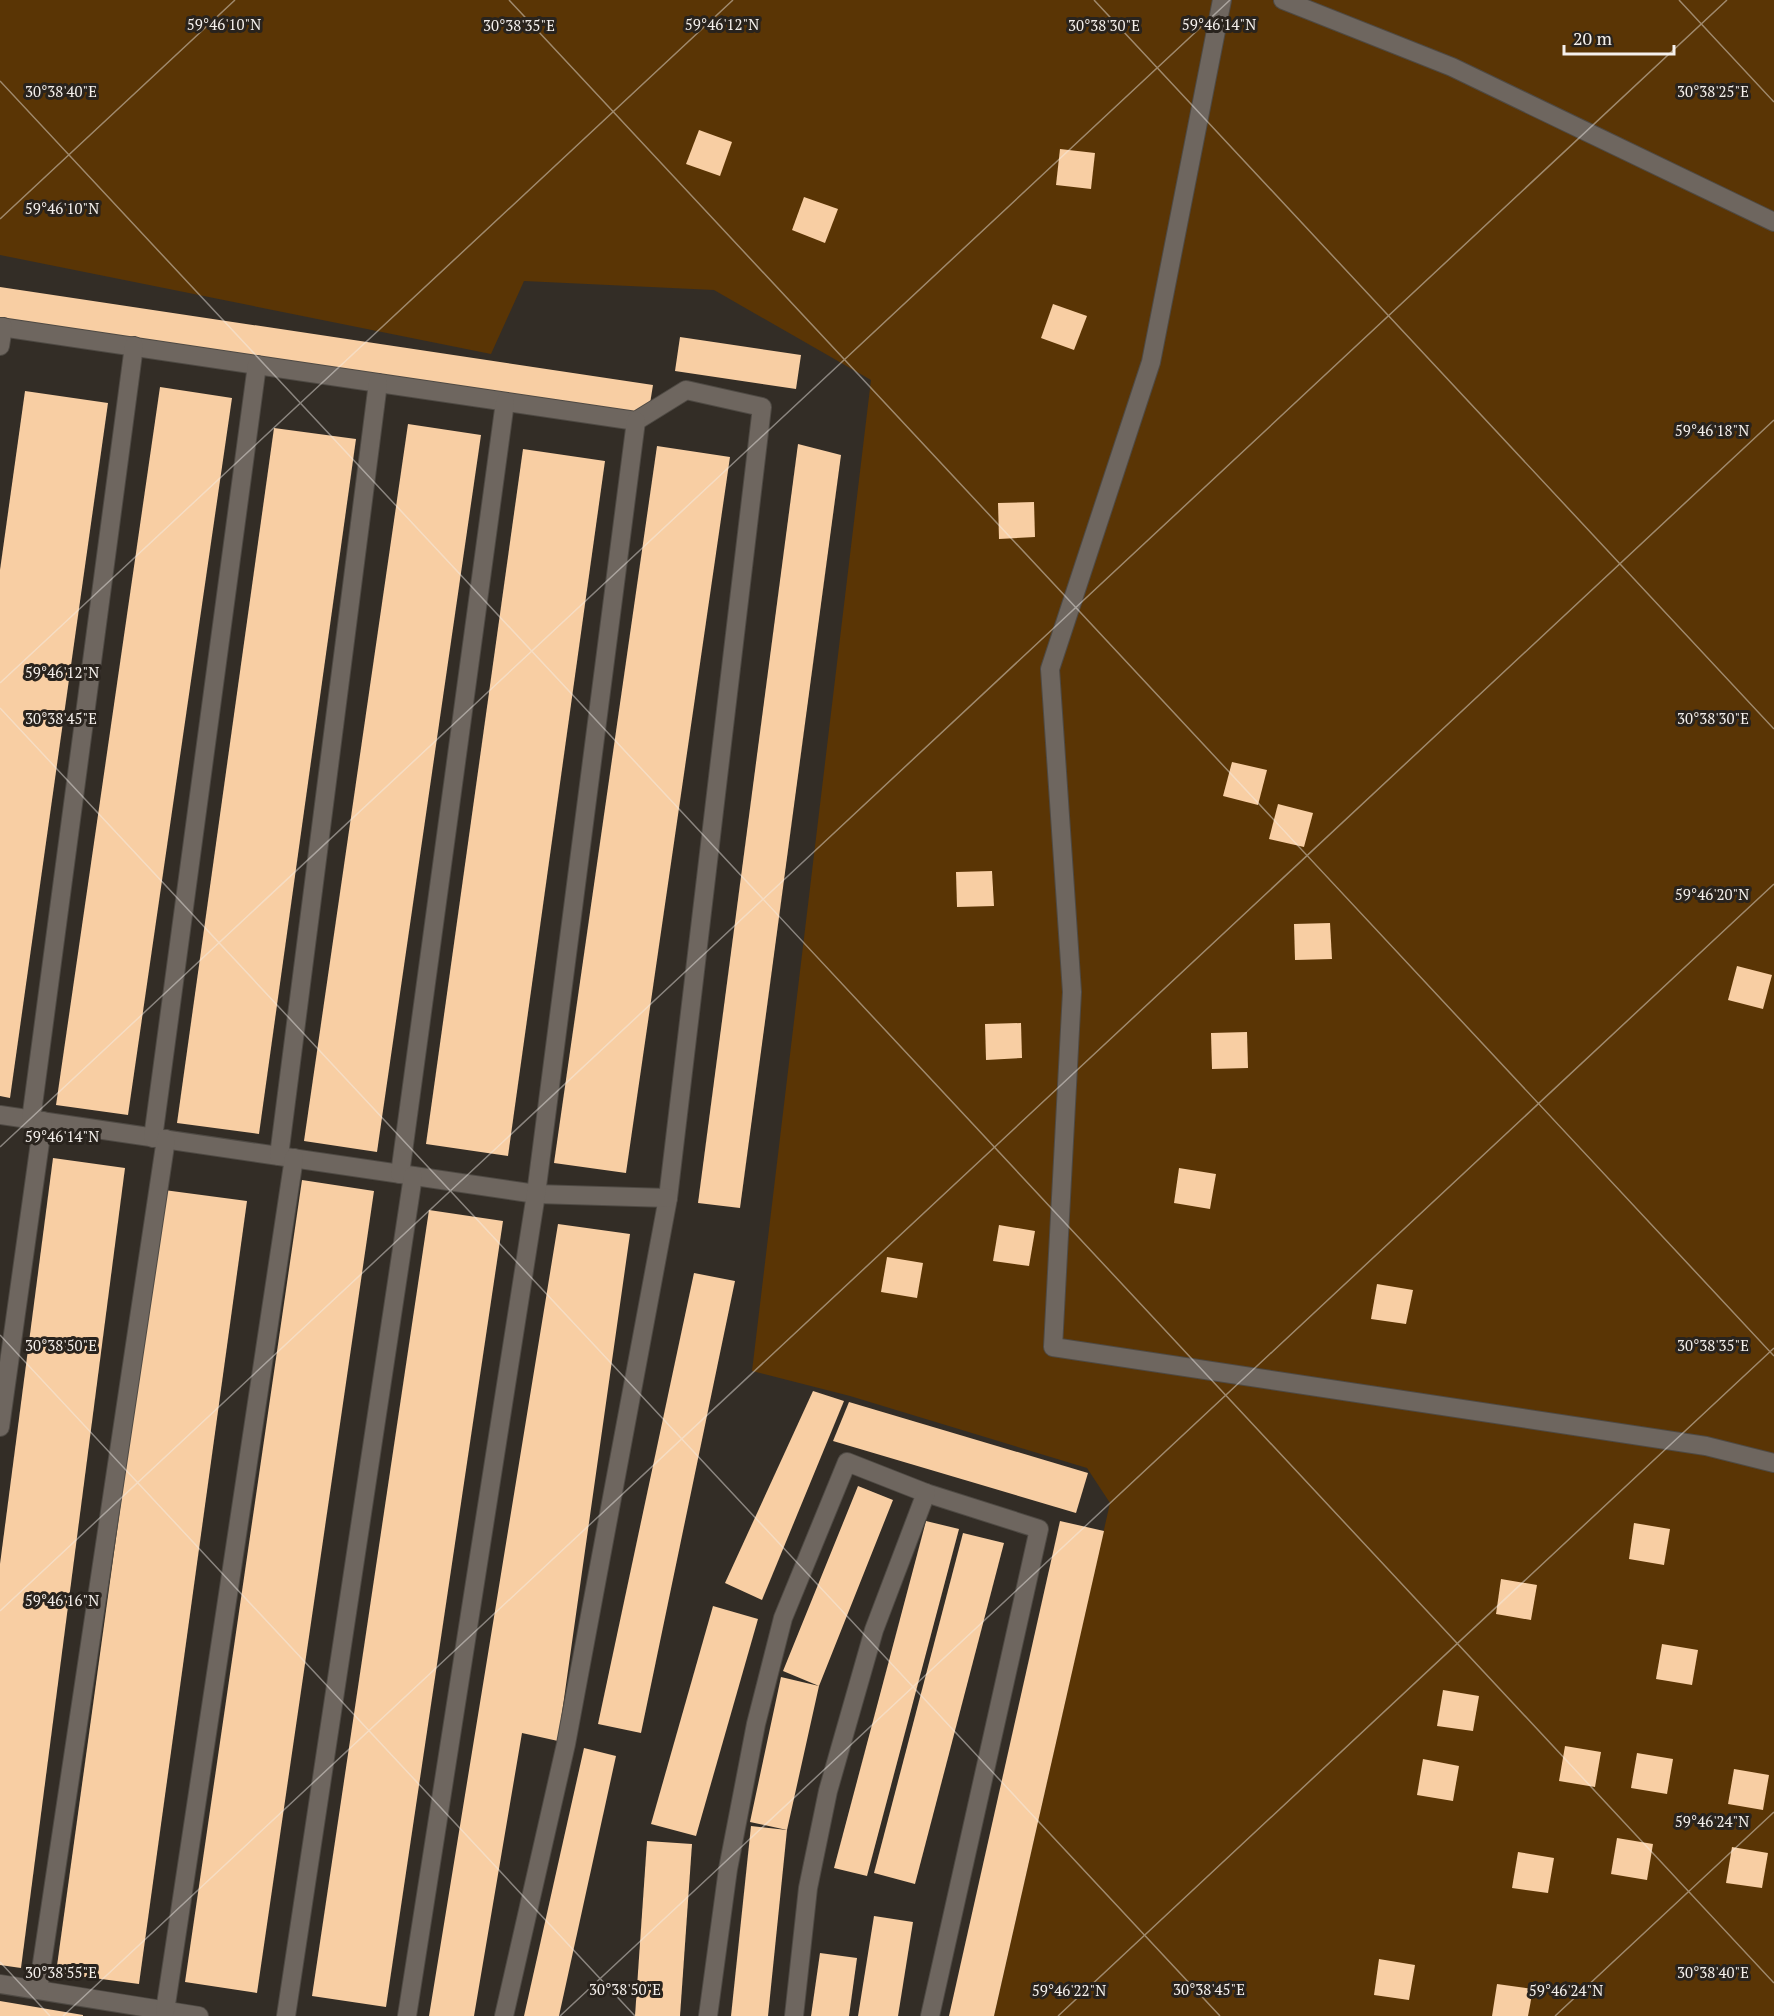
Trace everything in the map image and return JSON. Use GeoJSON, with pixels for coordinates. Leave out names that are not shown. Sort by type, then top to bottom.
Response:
{"type":"FeatureCollection","features":[{"type":"Feature","properties":{"kind":"lane"},"geometry":{"type":"LineString","coordinates":[[1222,0],[1151,362],[1050,669],[1072,992],[1053,1347],[1706,1446],[1774,1463]]}},
{"type":"Feature","properties":{"kind":"lane"},"geometry":{"type":"LineString","coordinates":[[1283,0],[1452,67],[1774,222]]}},
{"type":"Feature","properties":{"kind":"lane"},"geometry":{"type":"LineString","coordinates":[[0,346],[1,327],[636,421],[686,390],[762,407],[668,1198],[566,1744],[504,2016]]}},
{"type":"Feature","properties":{"kind":"lane"},"geometry":{"type":"LineString","coordinates":[[0,1427],[134,346]]}},
{"type":"Feature","properties":{"kind":"lane"},"geometry":{"type":"LineString","coordinates":[[38,1990],[159,1139],[257,365]]}},
{"type":"Feature","properties":{"kind":"lane"},"geometry":{"type":"LineString","coordinates":[[165,2011],[287,1157],[378,383]]}},
{"type":"Feature","properties":{"kind":"lane"},"geometry":{"type":"LineString","coordinates":[[286,2016],[406,1175],[505,402]]}},
{"type":"Feature","properties":{"kind":"lane"},"geometry":{"type":"LineString","coordinates":[[407,2016],[537,1194],[636,421]]}},
{"type":"Feature","properties":{"kind":"lane"},"geometry":{"type":"LineString","coordinates":[[0,1115],[537,1194],[668,1198]]}},
{"type":"Feature","properties":{"kind":"lane"},"geometry":{"type":"LineString","coordinates":[[708,2016],[728,1869],[756,1724],[783,1618],[847,1462],[926,1493],[1039,1528],[930,2016]]}},
{"type":"Feature","properties":{"kind":"lane"},"geometry":{"type":"LineString","coordinates":[[794,2016],[808,1888],[828,1791],[874,1630],[926,1493]]}},
{"type":"Feature","properties":{"kind":"lane"},"geometry":{"type":"LineString","coordinates":[[0,1984],[199,2016]]}},
{"type":"Feature","properties":{"kind":"shaded area"},"geometry":{"type":"Polygon","coordinates":[[[0,0],[1774,0],[1774,2016],[994,2016],[1110,1503],[1087,1468],[850,1396],[752,1371],[871,380],[714,290],[524,281],[491,354],[0,255],[0,0]]]}},
{"type":"Feature","properties":{"kind":"building"},"geometry":{"type":"Polygon","coordinates":[[[699,130],[732,142],[720,176],[686,164],[699,130]]]}},
{"type":"Feature","properties":{"kind":"building"},"geometry":{"type":"Polygon","coordinates":[[[1060,149],[1095,153],[1091,189],[1056,185],[1060,149]]]}},
{"type":"Feature","properties":{"kind":"building"},"geometry":{"type":"Polygon","coordinates":[[[804,197],[838,209],[825,243],[792,230],[804,197]]]}},
{"type":"Feature","properties":{"kind":"building"},"geometry":{"type":"Polygon","coordinates":[[[0,287],[653,385],[648,416],[0,319],[0,287]]]}},
{"type":"Feature","properties":{"kind":"building"},"geometry":{"type":"Polygon","coordinates":[[[1053,304],[1087,316],[1074,350],[1041,338],[1053,304]]]}},
{"type":"Feature","properties":{"kind":"building"},"geometry":{"type":"Polygon","coordinates":[[[680,337],[801,355],[796,389],[675,371],[680,337]]]}},
{"type":"Feature","properties":{"kind":"building"},"geometry":{"type":"Polygon","coordinates":[[[160,387],[232,398],[128,1115],[56,1105],[160,387]]]}},
{"type":"Feature","properties":{"kind":"building"},"geometry":{"type":"Polygon","coordinates":[[[25,391],[108,403],[10,1098],[0,1096],[0,570],[25,391]]]}},
{"type":"Feature","properties":{"kind":"building"},"geometry":{"type":"Polygon","coordinates":[[[408,424],[481,435],[377,1152],[304,1141],[408,424]]]}},
{"type":"Feature","properties":{"kind":"building"},"geometry":{"type":"Polygon","coordinates":[[[274,428],[356,439],[259,1134],[177,1123],[274,428]]]}},
{"type":"Feature","properties":{"kind":"building"},"geometry":{"type":"Polygon","coordinates":[[[798,444],[841,455],[740,1208],[698,1203],[798,444]]]}},
{"type":"Feature","properties":{"kind":"building"},"geometry":{"type":"Polygon","coordinates":[[[657,446],[730,457],[626,1173],[554,1163],[657,446]]]}},
{"type":"Feature","properties":{"kind":"building"},"geometry":{"type":"Polygon","coordinates":[[[523,449],[605,461],[508,1156],[426,1144],[523,449]]]}},
{"type":"Feature","properties":{"kind":"building"},"geometry":{"type":"Polygon","coordinates":[[[1034,502],[1035,537],[999,539],[998,503],[1034,502]]]}},
{"type":"Feature","properties":{"kind":"building"},"geometry":{"type":"Polygon","coordinates":[[[1232,762],[1267,770],[1258,805],[1223,796],[1232,762]]]}},
{"type":"Feature","properties":{"kind":"building"},"geometry":{"type":"Polygon","coordinates":[[[1278,804],[1313,813],[1304,847],[1269,839],[1278,804]]]}},
{"type":"Feature","properties":{"kind":"building"},"geometry":{"type":"Polygon","coordinates":[[[992,871],[994,906],[957,907],[956,872],[992,871]]]}},
{"type":"Feature","properties":{"kind":"building"},"geometry":{"type":"Polygon","coordinates":[[[1330,923],[1332,959],[1295,960],[1294,924],[1330,923]]]}},
{"type":"Feature","properties":{"kind":"building"},"geometry":{"type":"Polygon","coordinates":[[[1737,966],[1772,975],[1763,1009],[1728,1000],[1737,966]]]}},
{"type":"Feature","properties":{"kind":"building"},"geometry":{"type":"Polygon","coordinates":[[[1021,1023],[1022,1058],[986,1060],[985,1024],[1021,1023]]]}},
{"type":"Feature","properties":{"kind":"building"},"geometry":{"type":"Polygon","coordinates":[[[1247,1032],[1248,1068],[1212,1069],[1211,1033],[1247,1032]]]}},
{"type":"Feature","properties":{"kind":"building"},"geometry":{"type":"Polygon","coordinates":[[[53,1158],[125,1168],[21,1968],[0,1965],[0,1564],[53,1158]]]}},
{"type":"Feature","properties":{"kind":"building"},"geometry":{"type":"Polygon","coordinates":[[[1179,1168],[1216,1174],[1210,1209],[1174,1203],[1179,1168]]]}},
{"type":"Feature","properties":{"kind":"building"},"geometry":{"type":"Polygon","coordinates":[[[302,1180],[374,1191],[257,1993],[185,1982],[302,1180]]]}},
{"type":"Feature","properties":{"kind":"building"},"geometry":{"type":"Polygon","coordinates":[[[164,1190],[247,1201],[139,1984],[56,1973],[164,1190]]]}},
{"type":"Feature","properties":{"kind":"building"},"geometry":{"type":"Polygon","coordinates":[[[429,1210],[503,1221],[386,2007],[312,1996],[429,1210]]]}},
{"type":"Feature","properties":{"kind":"building"},"geometry":{"type":"Polygon","coordinates":[[[558,1224],[630,1234],[558,1741],[522,1733],[474,2016],[429,2016],[558,1224]]]}},
{"type":"Feature","properties":{"kind":"building"},"geometry":{"type":"Polygon","coordinates":[[[999,1225],[1035,1231],[1029,1266],[993,1261],[999,1225]]]}},
{"type":"Feature","properties":{"kind":"building"},"geometry":{"type":"Polygon","coordinates":[[[887,1257],[923,1263],[917,1298],[881,1292],[887,1257]]]}},
{"type":"Feature","properties":{"kind":"building"},"geometry":{"type":"Polygon","coordinates":[[[694,1273],[735,1281],[641,1733],[598,1724],[694,1273]]]}},
{"type":"Feature","properties":{"kind":"building"},"geometry":{"type":"Polygon","coordinates":[[[1377,1284],[1413,1290],[1406,1324],[1371,1319],[1377,1284]]]}},
{"type":"Feature","properties":{"kind":"building"},"geometry":{"type":"Polygon","coordinates":[[[813,1391],[844,1401],[762,1600],[725,1583],[813,1391]]]}},
{"type":"Feature","properties":{"kind":"building"},"geometry":{"type":"Polygon","coordinates":[[[849,1402],[1088,1473],[1076,1513],[833,1441],[849,1402]]]}},
{"type":"Feature","properties":{"kind":"building"},"geometry":{"type":"Polygon","coordinates":[[[858,1486],[893,1500],[819,1686],[783,1671],[858,1486]]]}},
{"type":"Feature","properties":{"kind":"building"},"geometry":{"type":"Polygon","coordinates":[[[926,1521],[959,1529],[867,1876],[834,1868],[926,1521]]]}},
{"type":"Feature","properties":{"kind":"building"},"geometry":{"type":"Polygon","coordinates":[[[1060,1521],[1104,1531],[994,2016],[949,2016],[1060,1521]]]}},
{"type":"Feature","properties":{"kind":"building"},"geometry":{"type":"Polygon","coordinates":[[[1634,1523],[1670,1529],[1664,1565],[1629,1559],[1634,1523]]]}},
{"type":"Feature","properties":{"kind":"building"},"geometry":{"type":"Polygon","coordinates":[[[963,1533],[1004,1543],[915,1884],[874,1873],[963,1533]]]}},
{"type":"Feature","properties":{"kind":"building"},"geometry":{"type":"Polygon","coordinates":[[[1501,1579],[1537,1585],[1531,1620],[1496,1614],[1501,1579]]]}},
{"type":"Feature","properties":{"kind":"building"},"geometry":{"type":"Polygon","coordinates":[[[713,1606],[758,1619],[696,1836],[651,1824],[713,1606]]]}},
{"type":"Feature","properties":{"kind":"building"},"geometry":{"type":"Polygon","coordinates":[[[1662,1644],[1698,1650],[1692,1685],[1656,1679],[1662,1644]]]}},
{"type":"Feature","properties":{"kind":"building"},"geometry":{"type":"Polygon","coordinates":[[[781,1677],[819,1686],[787,1830],[750,1822],[781,1677]]]}},
{"type":"Feature","properties":{"kind":"building"},"geometry":{"type":"Polygon","coordinates":[[[1443,1690],[1479,1696],[1473,1731],[1437,1726],[1443,1690]]]}},
{"type":"Feature","properties":{"kind":"building"},"geometry":{"type":"Polygon","coordinates":[[[1565,1746],[1601,1752],[1595,1787],[1559,1781],[1565,1746]]]}},
{"type":"Feature","properties":{"kind":"building"},"geometry":{"type":"Polygon","coordinates":[[[584,1748],[616,1756],[559,2016],[524,2016],[584,1748]]]}},
{"type":"Feature","properties":{"kind":"building"},"geometry":{"type":"Polygon","coordinates":[[[1637,1753],[1673,1759],[1667,1794],[1631,1788],[1637,1753]]]}},
{"type":"Feature","properties":{"kind":"building"},"geometry":{"type":"Polygon","coordinates":[[[1423,1759],[1459,1766],[1453,1801],[1417,1795],[1423,1759]]]}},
{"type":"Feature","properties":{"kind":"building"},"geometry":{"type":"Polygon","coordinates":[[[1734,1769],[1769,1775],[1763,1810],[1728,1804],[1734,1769]]]}},
{"type":"Feature","properties":{"kind":"building"},"geometry":{"type":"Polygon","coordinates":[[[751,1826],[787,1830],[768,2016],[731,2016],[751,1826]]]}},
{"type":"Feature","properties":{"kind":"building"},"geometry":{"type":"Polygon","coordinates":[[[1617,1838],[1653,1844],[1647,1880],[1611,1874],[1617,1838]]]}},
{"type":"Feature","properties":{"kind":"building"},"geometry":{"type":"Polygon","coordinates":[[[647,1841],[692,1844],[680,2016],[635,2016],[647,1841]]]}},
{"type":"Feature","properties":{"kind":"building"},"geometry":{"type":"Polygon","coordinates":[[[1732,1847],[1768,1853],[1762,1888],[1726,1883],[1732,1847]]]}},
{"type":"Feature","properties":{"kind":"building"},"geometry":{"type":"Polygon","coordinates":[[[1518,1852],[1554,1858],[1548,1893],[1512,1888],[1518,1852]]]}},
{"type":"Feature","properties":{"kind":"building"},"geometry":{"type":"Polygon","coordinates":[[[874,1916],[913,1922],[898,2016],[858,2016],[874,1916]]]}},
{"type":"Feature","properties":{"kind":"building"},"geometry":{"type":"Polygon","coordinates":[[[820,1953],[857,1958],[849,2016],[811,2016],[820,1953]]]}},
{"type":"Feature","properties":{"kind":"building"},"geometry":{"type":"Polygon","coordinates":[[[1379,1959],[1415,1965],[1409,2000],[1374,1995],[1379,1959]]]}},
{"type":"Feature","properties":{"kind":"building"},"geometry":{"type":"Polygon","coordinates":[[[1497,1984],[1533,1989],[1528,2016],[1492,2016],[1497,1984]]]}},
{"type":"Feature","properties":{"kind":"building"},"geometry":{"type":"Polygon","coordinates":[[[0,2001],[83,2015],[83,2016],[0,2016],[0,2001]]]}}]}
